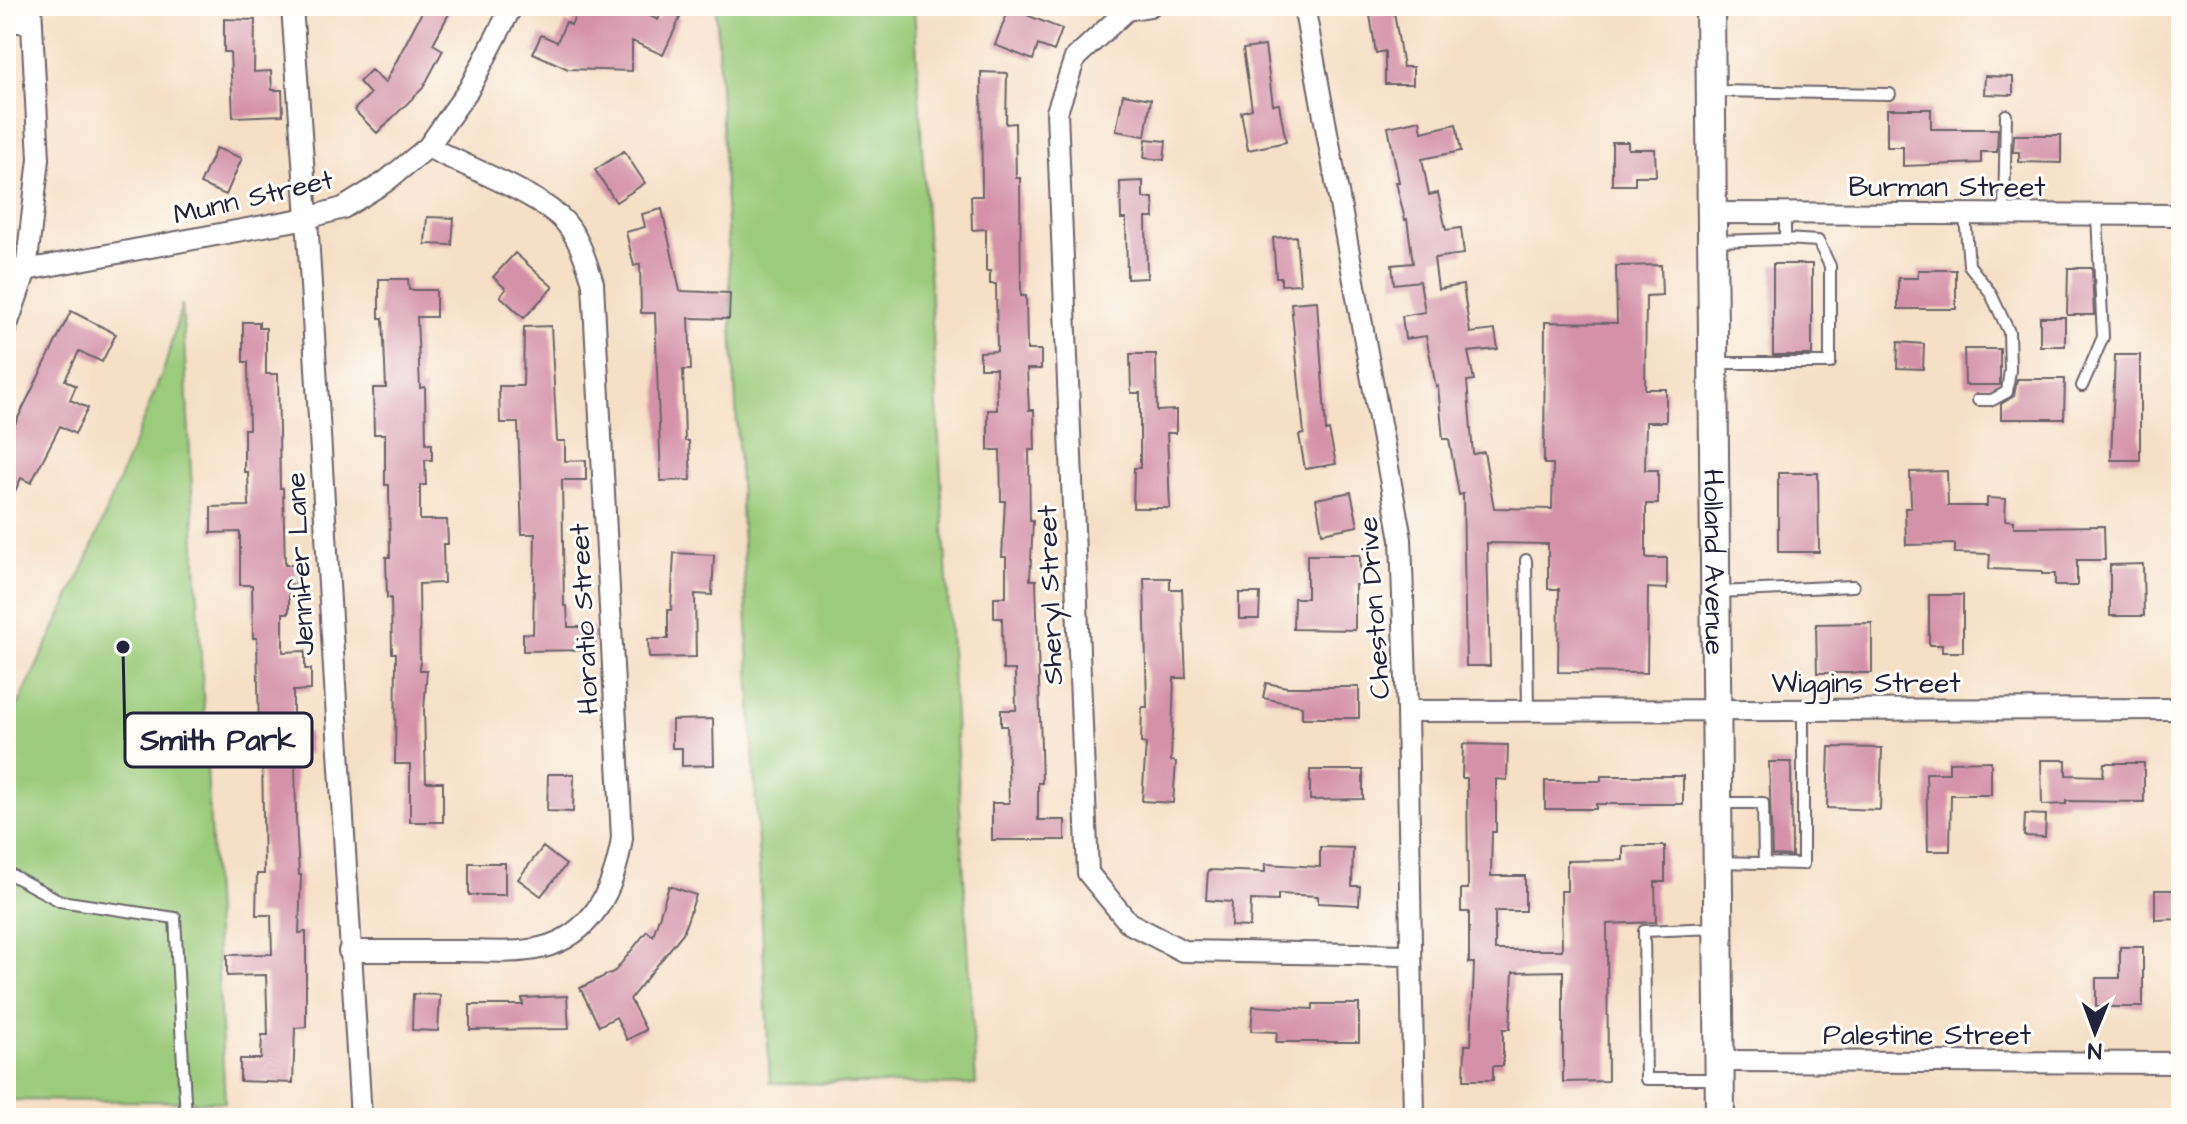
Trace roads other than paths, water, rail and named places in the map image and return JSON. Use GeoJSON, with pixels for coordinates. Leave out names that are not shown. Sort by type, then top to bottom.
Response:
{"type":"FeatureCollection","features":[{"type":"Feature","properties":{"kind":"main road","name":"Holland Avenue"},"geometry":{"type":"LineString","coordinates":[[1710,6],[1720,1118]]}},
{"type":"Feature","properties":{"kind":"street","name":"Jennifer Lane"},"geometry":{"type":"LineString","coordinates":[[292,6],[361,1118]]}},
{"type":"Feature","properties":{"kind":"street","name":"Munn Street"},"geometry":{"type":"LineString","coordinates":[[16,270],[307,218],[343,208],[385,182],[428,147],[469,89],[512,6]]}},
{"type":"Feature","properties":{"kind":"street","name":"Sheryl Street"},"geometry":{"type":"LineString","coordinates":[[1150,6],[1127,10],[1075,58],[1057,112],[1088,873],[1129,923],[1183,951],[1410,955]]}},
{"type":"Feature","properties":{"kind":"street","name":"Cheston Drive"},"geometry":{"type":"LineString","coordinates":[[1304,6],[1401,539],[1414,1118]]}},
{"type":"Feature","properties":{"kind":"street"},"geometry":{"type":"LineString","coordinates":[[6,22],[32,14],[39,159],[6,328]]}},
{"type":"Feature","properties":{"kind":"street","name":"Horatio Street"},"geometry":{"type":"LineString","coordinates":[[349,951],[509,951],[541,948],[570,935],[590,918],[608,894],[618,864],[622,838],[593,283],[582,250],[562,218],[530,197],[428,147]]}},
{"type":"Feature","properties":{"kind":"street","name":"Burman Street"},"geometry":{"type":"LineString","coordinates":[[1712,227],[1785,213],[2181,215]]}},
{"type":"Feature","properties":{"kind":"street","name":"Wiggins Street"},"geometry":{"type":"LineString","coordinates":[[1407,711],[2181,709]]}},
{"type":"Feature","properties":{"kind":"street","name":"Palestine Street"},"geometry":{"type":"LineString","coordinates":[[1720,1070],[2181,1063]]}},
{"type":"Feature","properties":{"kind":"lane"},"geometry":{"type":"LineString","coordinates":[[1711,91],[1890,94]]}},
{"type":"Feature","properties":{"kind":"lane"},"geometry":{"type":"LineString","coordinates":[[2004,215],[2006,115]]}},
{"type":"Feature","properties":{"kind":"lane"},"geometry":{"type":"LineString","coordinates":[[1785,213],[1785,239]]}},
{"type":"Feature","properties":{"kind":"lane"},"geometry":{"type":"LineString","coordinates":[[2082,386],[2103,337],[2097,215]]}},
{"type":"Feature","properties":{"kind":"lane"},"geometry":{"type":"LineString","coordinates":[[1965,216],[1969,265],[1990,292],[2009,332],[2007,392],[1992,400],[1978,400]]}},
{"type":"Feature","properties":{"kind":"lane"},"geometry":{"type":"LineString","coordinates":[[1712,227],[1818,241],[1830,266],[1830,363],[1714,363]]}},
{"type":"Feature","properties":{"kind":"lane"},"geometry":{"type":"LineString","coordinates":[[1526,560],[1528,711]]}},
{"type":"Feature","properties":{"kind":"lane"},"geometry":{"type":"LineString","coordinates":[[1716,592],[1853,586]]}},
{"type":"Feature","properties":{"kind":"lane"},"geometry":{"type":"LineString","coordinates":[[1718,862],[1803,864],[1803,710]]}},
{"type":"Feature","properties":{"kind":"lane"},"geometry":{"type":"LineString","coordinates":[[1718,803],[1763,803],[1764,863]]}},
{"type":"Feature","properties":{"kind":"lane"},"geometry":{"type":"LineString","coordinates":[[6,872],[60,901],[175,918],[186,1118]]}},
{"type":"Feature","properties":{"kind":"lane"},"geometry":{"type":"LineString","coordinates":[[1719,928],[1644,931],[1646,1079],[1720,1070]]}},
{"type":"Feature","properties":{"kind":"place","name":"Smith Park"},"geometry":{"type":"Point","coordinates":[123,647]}}]}
